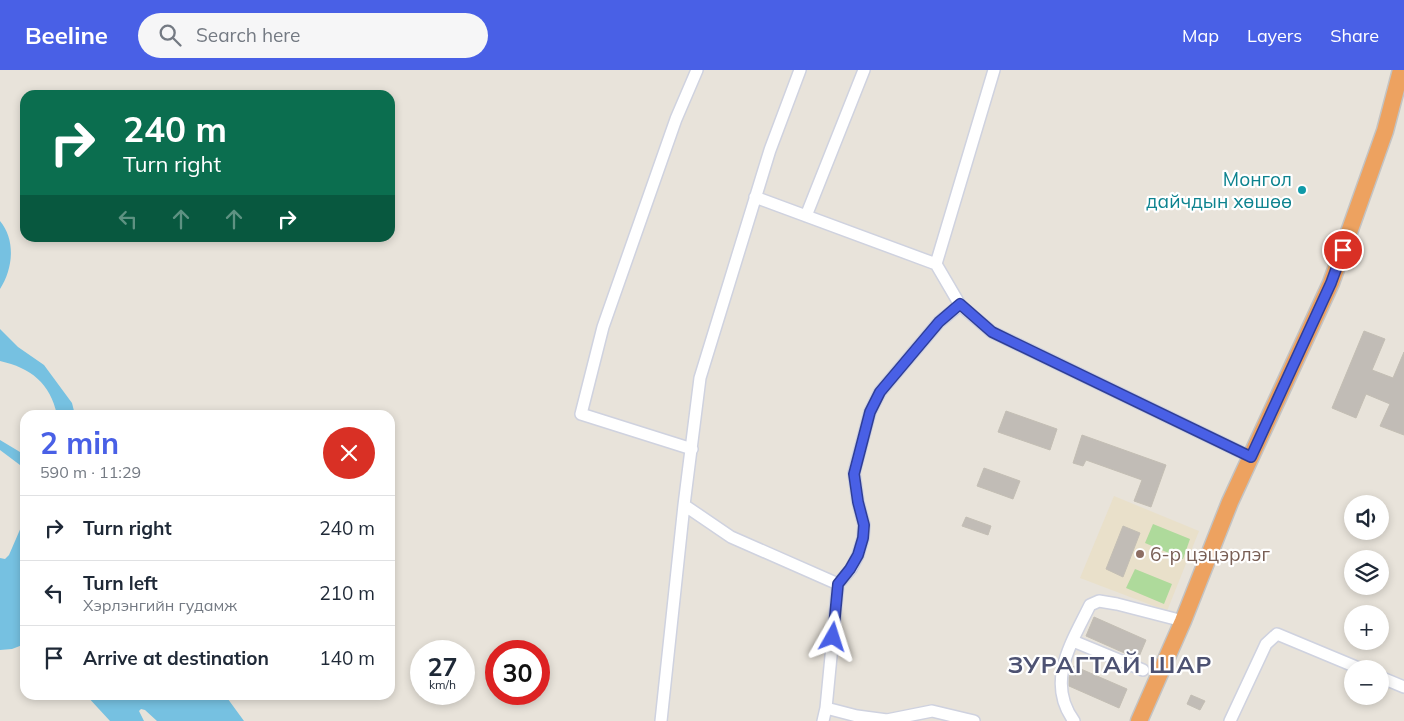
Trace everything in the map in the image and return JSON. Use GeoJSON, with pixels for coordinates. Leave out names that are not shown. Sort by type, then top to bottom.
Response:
{"type":"FeatureCollection","features":[{"type":"Feature","properties":{"kind":"highway"},"geometry":{"type":"LineString","coordinates":[[1139,721],[1183,621],[1230,502],[1331,283],[1385,132],[1401,70]]}},
{"type":"Feature","properties":{"kind":"street"},"geometry":{"type":"LineString","coordinates":[[692,449],[581,414],[603,327],[676,119],[697,70]]}},
{"type":"Feature","properties":{"kind":"street"},"geometry":{"type":"LineString","coordinates":[[661,721],[684,505],[700,378],[770,150],[800,70]]}},
{"type":"Feature","properties":{"kind":"street"},"geometry":{"type":"LineString","coordinates":[[806,216],[864,70]]}},
{"type":"Feature","properties":{"kind":"street"},"geometry":{"type":"LineString","coordinates":[[936,264],[994,70]]}},
{"type":"Feature","properties":{"kind":"street"},"geometry":{"type":"LineString","coordinates":[[756,198],[936,264],[960,304],[992,332],[1251,457]]}},
{"type":"Feature","properties":{"kind":"street"},"geometry":{"type":"LineString","coordinates":[[823,721],[826,708],[838,584],[858,555],[863,538],[864,525],[854,474],[870,412],[880,392],[939,322],[960,304]]}},
{"type":"Feature","properties":{"kind":"street"},"geometry":{"type":"LineString","coordinates":[[684,505],[731,537],[838,584]]}},
{"type":"Feature","properties":{"kind":"street"},"geometry":{"type":"LineString","coordinates":[[1074,721],[1064,706],[1061,692],[1065,657],[1090,605],[1100,601],[1183,621]]}},
{"type":"Feature","properties":{"kind":"street"},"geometry":{"type":"LineString","coordinates":[[1230,721],[1266,644],[1277,634],[1344,662]]}},
{"type":"Feature","properties":{"kind":"street"},"geometry":{"type":"LineString","coordinates":[[1073,641],[1143,670]]}},
{"type":"Feature","properties":{"kind":"street"},"geometry":{"type":"LineString","coordinates":[[1389,680],[1404,686]]}},
{"type":"Feature","properties":{"kind":"street"},"geometry":{"type":"LineString","coordinates":[[826,708],[857,716],[887,720],[932,711],[974,721]]}},
{"type":"Feature","properties":{"kind":"shaded area","name":"6-р цэцэрлэг"},"geometry":{"type":"Polygon","coordinates":[[[1114,496],[1199,531],[1167,611],[1080,578],[1114,496]]]}},
{"type":"Feature","properties":{"kind":"green space"},"geometry":{"type":"Polygon","coordinates":[[[1153,524],[1190,539],[1183,559],[1145,543],[1153,524]]]}},
{"type":"Feature","properties":{"kind":"green space"},"geometry":{"type":"Polygon","coordinates":[[[1135,569],[1172,584],[1164,604],[1126,588],[1135,569]]]}},
{"type":"Feature","properties":{"kind":"water"},"geometry":{"type":"Polygon","coordinates":[[[0,221],[9,237],[11,255],[8,273],[0,289],[0,221]]]}},
{"type":"Feature","properties":{"kind":"water"},"geometry":{"type":"Polygon","coordinates":[[[0,329],[18,347],[44,365],[72,403],[74,410],[56,410],[49,394],[38,379],[21,368],[0,361],[0,329]]]}},
{"type":"Feature","properties":{"kind":"water"},"geometry":{"type":"Polygon","coordinates":[[[0,440],[20,452],[20,465],[0,450],[0,440]]]}},
{"type":"Feature","properties":{"kind":"water"},"geometry":{"type":"Polygon","coordinates":[[[20,530],[20,646],[0,650],[0,558],[5,559],[9,555],[20,530]]]}},
{"type":"Feature","properties":{"kind":"water"},"geometry":{"type":"Polygon","coordinates":[[[91,700],[229,700],[244,721],[157,721],[145,710],[141,709],[139,711],[144,721],[110,721],[91,700]]]}},
{"type":"Feature","properties":{"kind":"building"},"geometry":{"type":"Polygon","coordinates":[[[1364,331],[1385,339],[1372,370],[1393,378],[1404,352],[1404,435],[1380,426],[1390,404],[1366,394],[1356,418],[1332,408],[1364,331]]]}},
{"type":"Feature","properties":{"kind":"building"},"geometry":{"type":"Polygon","coordinates":[[[1006,411],[1057,429],[1050,450],[998,432],[1006,411]]]}},
{"type":"Feature","properties":{"kind":"building"},"geometry":{"type":"Polygon","coordinates":[[[1082,435],[1166,465],[1151,507],[1134,501],[1142,480],[1086,460],[1083,466],[1073,463],[1082,435]]]}},
{"type":"Feature","properties":{"kind":"building"},"geometry":{"type":"Polygon","coordinates":[[[984,468],[1020,481],[1013,499],[977,486],[984,468]]]}},
{"type":"Feature","properties":{"kind":"building"},"geometry":{"type":"Polygon","coordinates":[[[966,517],[991,526],[988,535],[962,526],[966,517]]]}},
{"type":"Feature","properties":{"kind":"building"},"geometry":{"type":"Polygon","coordinates":[[[1123,526],[1140,533],[1123,577],[1106,569],[1123,526]]]}},
{"type":"Feature","properties":{"kind":"building"},"geometry":{"type":"Polygon","coordinates":[[[1094,617],[1146,640],[1138,659],[1086,636],[1094,617]]]}},
{"type":"Feature","properties":{"kind":"building"},"geometry":{"type":"Polygon","coordinates":[[[1074,666],[1127,689],[1119,708],[1069,686],[1069,677],[1074,666]]]}},
{"type":"Feature","properties":{"kind":"building"},"geometry":{"type":"Polygon","coordinates":[[[1191,695],[1205,701],[1200,710],[1187,704],[1191,695]]]}},
{"type":"Feature","properties":{"kind":"place","name":"Монгол дайчдын хөшөө"},"geometry":{"type":"Point","coordinates":[1302,190]}},
{"type":"Feature","properties":{"kind":"place","name":"6-р цэцэрлэг"},"geometry":{"type":"Point","coordinates":[1140,554]}},
{"type":"Feature","properties":{"kind":"district","name":"ЗУРАГТАЙ ШАР"},"geometry":{"type":"Point","coordinates":[1110,665]}},
{"type":"Feature","properties":{"kind":"route"},"geometry":{"type":"LineString","coordinates":[[833,637],[838,584],[858,555],[863,538],[864,525],[854,474],[870,412],[880,392],[939,322],[960,304],[992,332],[1251,457],[1331,283],[1343,250]]}}]}
